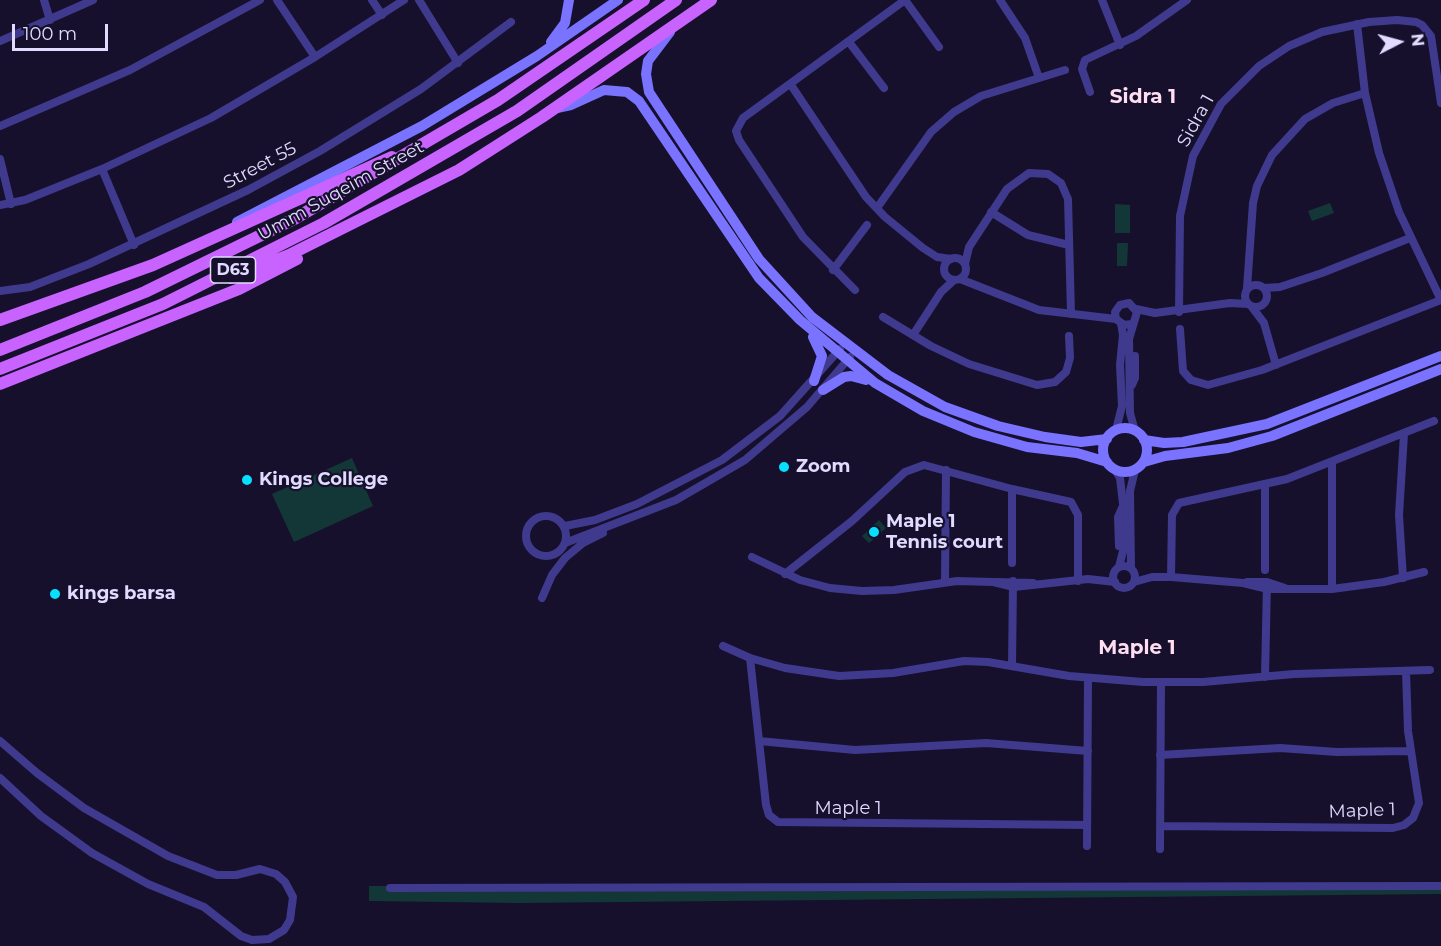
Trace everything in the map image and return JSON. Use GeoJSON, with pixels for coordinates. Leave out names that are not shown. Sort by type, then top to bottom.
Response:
{"type":"FeatureCollection","features":[{"type":"Feature","properties":{"kind":"main road","name":"Umm Suqeim Street"},"geometry":{"type":"LineString","coordinates":[[0,350],[127,300],[216,259],[339,194],[530,80],[644,0]]}},
{"type":"Feature","properties":{"kind":"main road","name":"Umm Suqeim Street"},"geometry":{"type":"LineString","coordinates":[[0,369],[93,333],[202,285],[314,228],[553,88],[676,0]]}},
{"type":"Feature","properties":{"kind":"main road"},"geometry":{"type":"LineString","coordinates":[[618,41],[657,21],[688,0]]}},
{"type":"Feature","properties":{"kind":"main road"},"geometry":{"type":"LineString","coordinates":[[202,285],[240,276],[276,261],[416,193],[480,157],[556,108],[711,0]]}},
{"type":"Feature","properties":{"kind":"main road","name":"Umm Suqeim Street"},"geometry":{"type":"LineString","coordinates":[[0,320],[112,282],[200,245],[356,172],[424,145]]}},
{"type":"Feature","properties":{"kind":"main road","name":"Umm Suqeim Street"},"geometry":{"type":"LineString","coordinates":[[0,384],[255,282],[416,193]]}},
{"type":"Feature","properties":{"kind":"street"},"geometry":{"type":"LineString","coordinates":[[44,0],[50,20]]}},
{"type":"Feature","properties":{"kind":"street"},"geometry":{"type":"LineString","coordinates":[[0,41],[93,0]]}},
{"type":"Feature","properties":{"kind":"street"},"geometry":{"type":"LineString","coordinates":[[0,126],[130,70],[260,0]]}},
{"type":"Feature","properties":{"kind":"street"},"geometry":{"type":"LineString","coordinates":[[277,0],[315,57]]}},
{"type":"Feature","properties":{"kind":"street"},"geometry":{"type":"LineString","coordinates":[[372,0],[381,15]]}},
{"type":"Feature","properties":{"kind":"street"},"geometry":{"type":"LineString","coordinates":[[0,205],[10,204],[102,170],[211,118],[315,57],[404,0]]}},
{"type":"Feature","properties":{"kind":"street"},"geometry":{"type":"LineString","coordinates":[[419,0],[458,63]]}},
{"type":"Feature","properties":{"kind":"street"},"geometry":{"type":"LineString","coordinates":[[543,52],[565,23],[569,0]]}},
{"type":"Feature","properties":{"kind":"street"},"geometry":{"type":"LineString","coordinates":[[200,245],[267,206],[422,126],[543,52],[618,0]]}},
{"type":"Feature","properties":{"kind":"street"},"geometry":{"type":"LineString","coordinates":[[855,290],[833,270],[794,225],[736,136],[739,122],[905,0],[939,47]]}},
{"type":"Feature","properties":{"kind":"street"},"geometry":{"type":"LineString","coordinates":[[1000,0],[1029,48],[1039,78]]}},
{"type":"Feature","properties":{"kind":"street"},"geometry":{"type":"LineString","coordinates":[[1102,0],[1120,45]]}},
{"type":"Feature","properties":{"kind":"street"},"geometry":{"type":"LineString","coordinates":[[1090,92],[1082,69],[1083,63],[1159,22],[1187,0]]}},
{"type":"Feature","properties":{"kind":"street","name":"Sidra 1"},"geometry":{"type":"LineString","coordinates":[[1179,312],[1182,195],[1193,156],[1211,120],[1239,84],[1273,55],[1313,35],[1357,24],[1397,20],[1422,25],[1431,36],[1441,103]]}},
{"type":"Feature","properties":{"kind":"street","name":"Street 55"},"geometry":{"type":"LineString","coordinates":[[0,291],[30,287],[134,245],[284,171],[364,125],[458,63],[511,22]]}},
{"type":"Feature","properties":{"kind":"street"},"geometry":{"type":"LineString","coordinates":[[678,22],[650,59],[646,74],[649,92],[770,273],[793,299],[844,344],[850,356],[874,383]]}},
{"type":"Feature","properties":{"kind":"street"},"geometry":{"type":"LineString","coordinates":[[1180,329],[1181,365],[1186,376],[1208,385],[1276,365],[1441,300],[1410,238],[1385,173],[1365,93],[1357,24]]}},
{"type":"Feature","properties":{"kind":"street"},"geometry":{"type":"LineString","coordinates":[[849,42],[884,88]]}},
{"type":"Feature","properties":{"kind":"street"},"geometry":{"type":"LineString","coordinates":[[877,208],[931,132],[942,121],[981,96],[1065,70]]}},
{"type":"Feature","properties":{"kind":"street"},"geometry":{"type":"LineString","coordinates":[[791,85],[852,177],[877,208],[933,255],[945,273],[957,280],[978,285],[1023,305],[1071,314],[1093,314],[1117,308],[1124,303],[1136,309],[1155,313],[1179,312],[1230,303],[1250,306],[1265,301],[1284,285]]}},
{"type":"Feature","properties":{"kind":"street"},"geometry":{"type":"LineString","coordinates":[[556,108],[571,105],[597,92],[612,89],[627,92],[639,101],[740,254],[759,278],[800,320],[837,353],[850,356],[928,399],[971,417],[1025,433],[1078,442],[1107,439]]}},
{"type":"Feature","properties":{"kind":"street"},"geometry":{"type":"LineString","coordinates":[[1264,323],[1244,298],[1250,264],[1253,203],[1263,170],[1293,129],[1312,114],[1333,103],[1365,93]]}},
{"type":"Feature","properties":{"kind":"street"},"geometry":{"type":"LineString","coordinates":[[0,159],[10,204]]}},
{"type":"Feature","properties":{"kind":"street"},"geometry":{"type":"LineString","coordinates":[[102,170],[134,245]]}},
{"type":"Feature","properties":{"kind":"street"},"geometry":{"type":"LineString","coordinates":[[941,292],[945,273],[953,258],[969,247],[1007,189],[1022,176],[1037,172],[1048,174],[1061,183],[1068,199],[1071,314]]}},
{"type":"Feature","properties":{"kind":"street"},"geometry":{"type":"LineString","coordinates":[[991,212],[1028,235],[1069,245]]}},
{"type":"Feature","properties":{"kind":"street"},"geometry":{"type":"LineString","coordinates":[[833,270],[867,225]]}},
{"type":"Feature","properties":{"kind":"street"},"geometry":{"type":"LineString","coordinates":[[1230,303],[1246,289],[1284,285],[1410,238]]}},
{"type":"Feature","properties":{"kind":"street"},"geometry":{"type":"LineString","coordinates":[[913,335],[941,292],[957,280],[966,267],[969,247]]}},
{"type":"Feature","properties":{"kind":"street"},"geometry":{"type":"LineString","coordinates":[[933,255],[953,258],[966,267],[978,285]]}},
{"type":"Feature","properties":{"kind":"street"},"geometry":{"type":"LineString","coordinates":[[1250,264],[1265,301],[1264,323],[1276,365]]}},
{"type":"Feature","properties":{"kind":"street"},"geometry":{"type":"LineString","coordinates":[[1114,582],[1123,554],[1118,542],[1118,521],[1123,507],[1120,478],[1104,453],[1107,439],[1116,430],[1122,406],[1120,365],[1123,335],[1117,308]]}},
{"type":"Feature","properties":{"kind":"street"},"geometry":{"type":"LineString","coordinates":[[1134,582],[1130,491],[1147,451],[1144,440],[1135,431],[1130,413],[1131,386],[1136,373],[1135,356],[1130,349],[1136,309]]}},
{"type":"Feature","properties":{"kind":"street"},"geometry":{"type":"LineString","coordinates":[[1093,314],[1119,321],[1134,322],[1155,313]]}},
{"type":"Feature","properties":{"kind":"street"},"geometry":{"type":"LineString","coordinates":[[883,317],[969,364],[1037,385],[1055,382],[1066,372],[1070,358],[1069,336]]}},
{"type":"Feature","properties":{"kind":"street"},"geometry":{"type":"LineString","coordinates":[[800,320],[822,351],[822,360],[814,381]]}},
{"type":"Feature","properties":{"kind":"street"},"geometry":{"type":"LineString","coordinates":[[565,526],[595,520],[637,504],[701,473],[761,432],[814,381],[844,344]]}},
{"type":"Feature","properties":{"kind":"street"},"geometry":{"type":"LineString","coordinates":[[565,543],[565,526],[557,518],[539,516],[530,523],[526,537],[532,550],[545,556],[556,553],[565,543],[676,500],[746,460],[792,422],[823,390],[850,356]]}},
{"type":"Feature","properties":{"kind":"street"},"geometry":{"type":"LineString","coordinates":[[1144,440],[1164,443],[1183,442],[1246,430],[1290,417],[1441,356]]}},
{"type":"Feature","properties":{"kind":"street"},"geometry":{"type":"LineString","coordinates":[[823,390],[851,376],[874,383],[923,411],[974,432],[1028,447],[1077,453],[1122,472],[1165,456],[1228,448],[1272,436],[1441,369]]}},
{"type":"Feature","properties":{"kind":"street"},"geometry":{"type":"LineString","coordinates":[[1171,577],[1171,519],[1175,506],[1187,500],[1265,486],[1332,463],[1434,421]]}},
{"type":"Feature","properties":{"kind":"street"},"geometry":{"type":"LineString","coordinates":[[1116,430],[1135,431]]}},
{"type":"Feature","properties":{"kind":"street"},"geometry":{"type":"LineString","coordinates":[[1403,578],[1398,515],[1404,434]]}},
{"type":"Feature","properties":{"kind":"street"},"geometry":{"type":"LineString","coordinates":[[1332,463],[1332,589]]}},
{"type":"Feature","properties":{"kind":"street"},"geometry":{"type":"LineString","coordinates":[[785,574],[852,521],[909,469],[924,465],[1012,489],[1063,499],[1075,506],[1078,519],[1078,580]]}},
{"type":"Feature","properties":{"kind":"street"},"geometry":{"type":"LineString","coordinates":[[945,581],[946,470]]}},
{"type":"Feature","properties":{"kind":"street"},"geometry":{"type":"LineString","coordinates":[[1265,486],[1265,570]]}},
{"type":"Feature","properties":{"kind":"street"},"geometry":{"type":"LineString","coordinates":[[1012,489],[1012,562]]}},
{"type":"Feature","properties":{"kind":"street"},"geometry":{"type":"LineString","coordinates":[[542,598],[552,576],[565,558],[583,543],[619,524]]}},
{"type":"Feature","properties":{"kind":"street"},"geometry":{"type":"LineString","coordinates":[[752,557],[785,574],[815,584],[862,591],[894,590],[945,581],[1037,585],[1097,579],[1114,582],[1127,588],[1134,582],[1152,577],[1286,588],[1332,589],[1403,578],[1424,572]]}},
{"type":"Feature","properties":{"kind":"street"},"geometry":{"type":"LineString","coordinates":[[1097,579],[1117,569],[1132,569],[1152,577]]}},
{"type":"Feature","properties":{"kind":"street"},"geometry":{"type":"LineString","coordinates":[[1011,584],[1012,666]]}},
{"type":"Feature","properties":{"kind":"street"},"geometry":{"type":"LineString","coordinates":[[1265,585],[1265,677]]}},
{"type":"Feature","properties":{"kind":"street"},"geometry":{"type":"LineString","coordinates":[[723,646],[750,658],[803,672],[839,676],[893,673],[964,661],[1088,678],[1161,682],[1430,670]]}},
{"type":"Feature","properties":{"kind":"street","name":"Maple 1"},"geometry":{"type":"LineString","coordinates":[[750,658],[767,810],[778,822],[1087,825]]}},
{"type":"Feature","properties":{"kind":"street","name":"Maple 1"},"geometry":{"type":"LineString","coordinates":[[1160,826],[1399,827],[1413,818],[1419,803],[1410,751],[1406,671]]}},
{"type":"Feature","properties":{"kind":"street"},"geometry":{"type":"LineString","coordinates":[[1087,846],[1088,678]]}},
{"type":"Feature","properties":{"kind":"street"},"geometry":{"type":"LineString","coordinates":[[1160,849],[1161,682]]}},
{"type":"Feature","properties":{"kind":"street"},"geometry":{"type":"LineString","coordinates":[[0,741],[76,802],[117,829],[168,856],[217,874],[236,874],[260,869],[276,874],[285,882],[293,897],[290,920],[279,933],[269,939],[252,940],[241,936],[204,907],[148,884],[92,853],[41,816],[0,778]]}},
{"type":"Feature","properties":{"kind":"street"},"geometry":{"type":"LineString","coordinates":[[759,741],[855,750],[986,743],[1088,751]]}},
{"type":"Feature","properties":{"kind":"street"},"geometry":{"type":"LineString","coordinates":[[1160,755],[1280,748],[1351,752],[1410,751]]}},
{"type":"Feature","properties":{"kind":"street"},"geometry":{"type":"LineString","coordinates":[[390,888],[1441,886]]}},
{"type":"Feature","properties":{"kind":"green space"},"geometry":{"type":"Polygon","coordinates":[[[1330,203],[1334,213],[1312,221],[1308,211],[1330,203]]]}},
{"type":"Feature","properties":{"kind":"green space"},"geometry":{"type":"Polygon","coordinates":[[[1115,204],[1130,205],[1130,233],[1115,233],[1115,204]]]}},
{"type":"Feature","properties":{"kind":"green space"},"geometry":{"type":"Polygon","coordinates":[[[1117,243],[1128,243],[1127,266],[1117,266],[1117,243]]]}},
{"type":"Feature","properties":{"kind":"green space"},"geometry":{"type":"Polygon","coordinates":[[[352,458],[373,506],[294,542],[272,494],[352,458]]]}},
{"type":"Feature","properties":{"kind":"green space","name":"Maple 1 Tennis court"},"geometry":{"type":"Polygon","coordinates":[[[879,520],[886,528],[869,543],[862,536],[879,520]]]}},
{"type":"Feature","properties":{"kind":"green space"},"geometry":{"type":"Polygon","coordinates":[[[1441,882],[1441,894],[519,903],[369,901],[369,886],[1441,882]]]}},
{"type":"Feature","properties":{"kind":"place","name":"Zoom"},"geometry":{"type":"Point","coordinates":[784,467]}},
{"type":"Feature","properties":{"kind":"place","name":"Kings College"},"geometry":{"type":"Point","coordinates":[247,480]}},
{"type":"Feature","properties":{"kind":"place","name":"Maple 1 Tennis court"},"geometry":{"type":"Point","coordinates":[874,532]}},
{"type":"Feature","properties":{"kind":"place","name":"kings barsa"},"geometry":{"type":"Point","coordinates":[55,594]}},
{"type":"Feature","properties":{"kind":"district","name":"Sidra 1"},"geometry":{"type":"Point","coordinates":[1143,97]}},
{"type":"Feature","properties":{"kind":"district","name":"Maple 1"},"geometry":{"type":"Point","coordinates":[1137,648]}}]}
